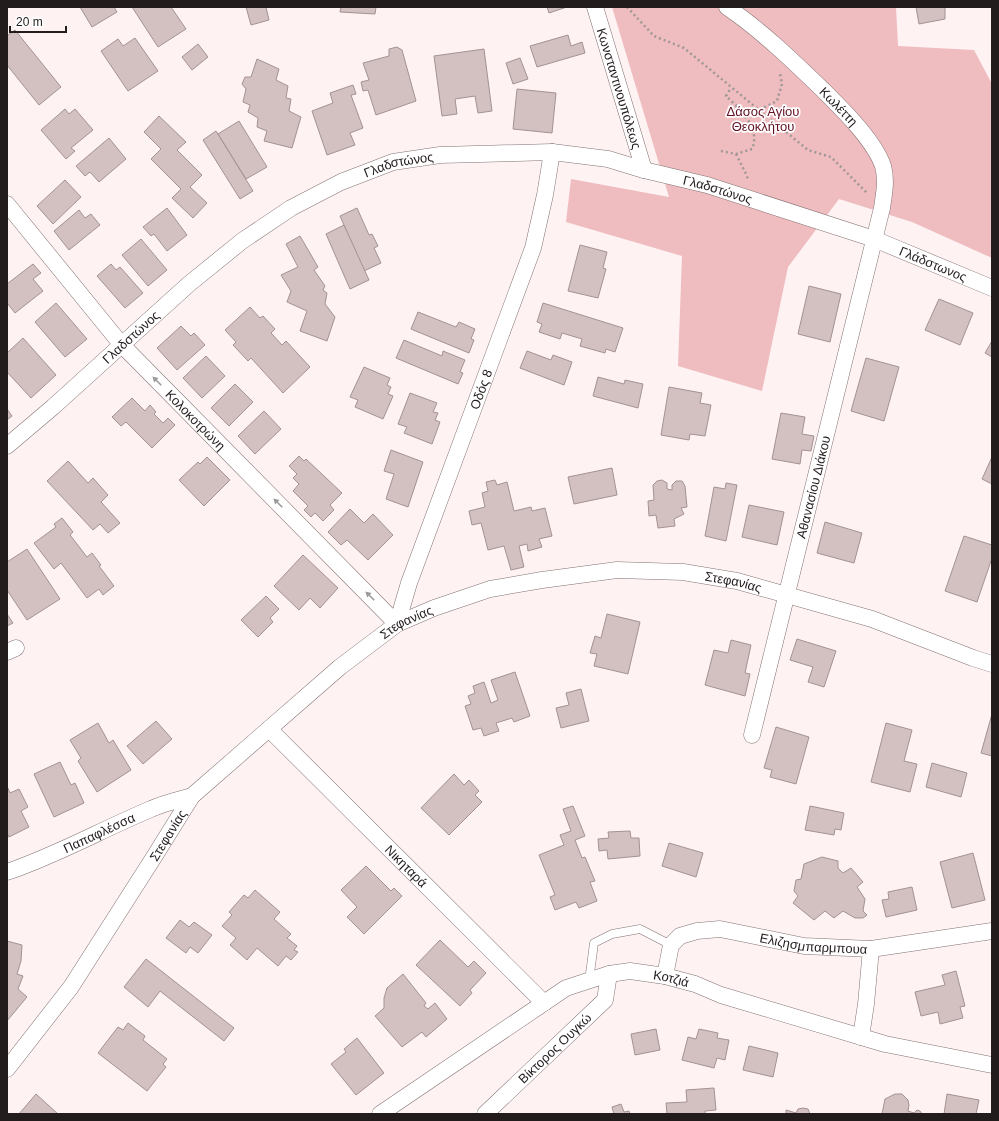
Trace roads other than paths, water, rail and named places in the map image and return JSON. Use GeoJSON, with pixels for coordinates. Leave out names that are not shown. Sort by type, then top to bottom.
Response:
{"type":"FeatureCollection","features":[{"type":"Feature","properties":{"kind":"street","name":"Κωνσταντινουπόλεως"},"geometry":{"type":"LineString","coordinates":[[595,7],[644,170]]}},
{"type":"Feature","properties":{"kind":"street","name":"Κωλέττη"},"geometry":{"type":"LineString","coordinates":[[727,7],[750,23],[791,59],[850,117],[876,151],[883,166],[886,183],[882,208],[874,239]]}},
{"type":"Feature","properties":{"kind":"street","name":"Γλαδστώνος"},"geometry":{"type":"LineString","coordinates":[[7,446],[188,284],[242,241],[291,208],[341,182],[393,162],[440,155],[552,152],[608,159],[644,170],[707,185],[874,239]]}},
{"type":"Feature","properties":{"kind":"street","name":"Οδός 8"},"geometry":{"type":"LineString","coordinates":[[397,624],[409,583],[533,248],[545,195],[552,152]]}},
{"type":"Feature","properties":{"kind":"street","name":"Κολοκοτρώνη"},"geometry":{"type":"LineString","coordinates":[[7,204],[121,344],[397,624]]}},
{"type":"Feature","properties":{"kind":"street","name":"Γλάδστωνος"},"geometry":{"type":"LineString","coordinates":[[874,239],[992,288]]}},
{"type":"Feature","properties":{"kind":"street","name":"Αθανασίου Διάκου"},"geometry":{"type":"LineString","coordinates":[[752,735],[874,239]]}},
{"type":"Feature","properties":{"kind":"street","name":"Στεφανίας"},"geometry":{"type":"LineString","coordinates":[[7,1069],[71,987],[192,796],[340,667],[397,624],[434,608],[490,590],[542,580],[617,570],[683,572],[737,581],[872,619],[992,664]]}},
{"type":"Feature","properties":{"kind":"street","name":"Νικηταρά"},"geometry":{"type":"LineString","coordinates":[[269,729],[544,1003]]}},
{"type":"Feature","properties":{"kind":"street","name":"Παπαφλέσσα"},"geometry":{"type":"LineString","coordinates":[[7,872],[26,866],[63,850],[152,808],[192,796]]}},
{"type":"Feature","properties":{"kind":"street","name":"Ελιζησμπαρμπουα"},"geometry":{"type":"LineString","coordinates":[[671,945],[680,936],[691,932],[709,929],[720,929],[804,946],[871,950],[992,931]]}},
{"type":"Feature","properties":{"kind":"street"},"geometry":{"type":"LineString","coordinates":[[664,976],[671,945]]}},
{"type":"Feature","properties":{"kind":"street"},"geometry":{"type":"LineString","coordinates":[[861,1037],[871,950]]}},
{"type":"Feature","properties":{"kind":"street","name":"Κοτζιά"},"geometry":{"type":"LineString","coordinates":[[380,1114],[566,988],[609,974],[630,971],[664,976],[695,984],[721,995],[885,1044],[992,1065]]}},
{"type":"Feature","properties":{"kind":"street","name":"Βίκτορος Ουγκώ"},"geometry":{"type":"LineString","coordinates":[[485,1114],[605,1000],[609,974]]}},
{"type":"Feature","properties":{"kind":"lane"},"geometry":{"type":"LineString","coordinates":[[589,981],[594,943],[612,934],[640,929],[671,945]]}},
{"type":"Feature","properties":{"kind":"park label","name":"Δάσος Αγίου Θεοκλήτου"},"geometry":{"type":"Point","coordinates":[763,118]}}]}
